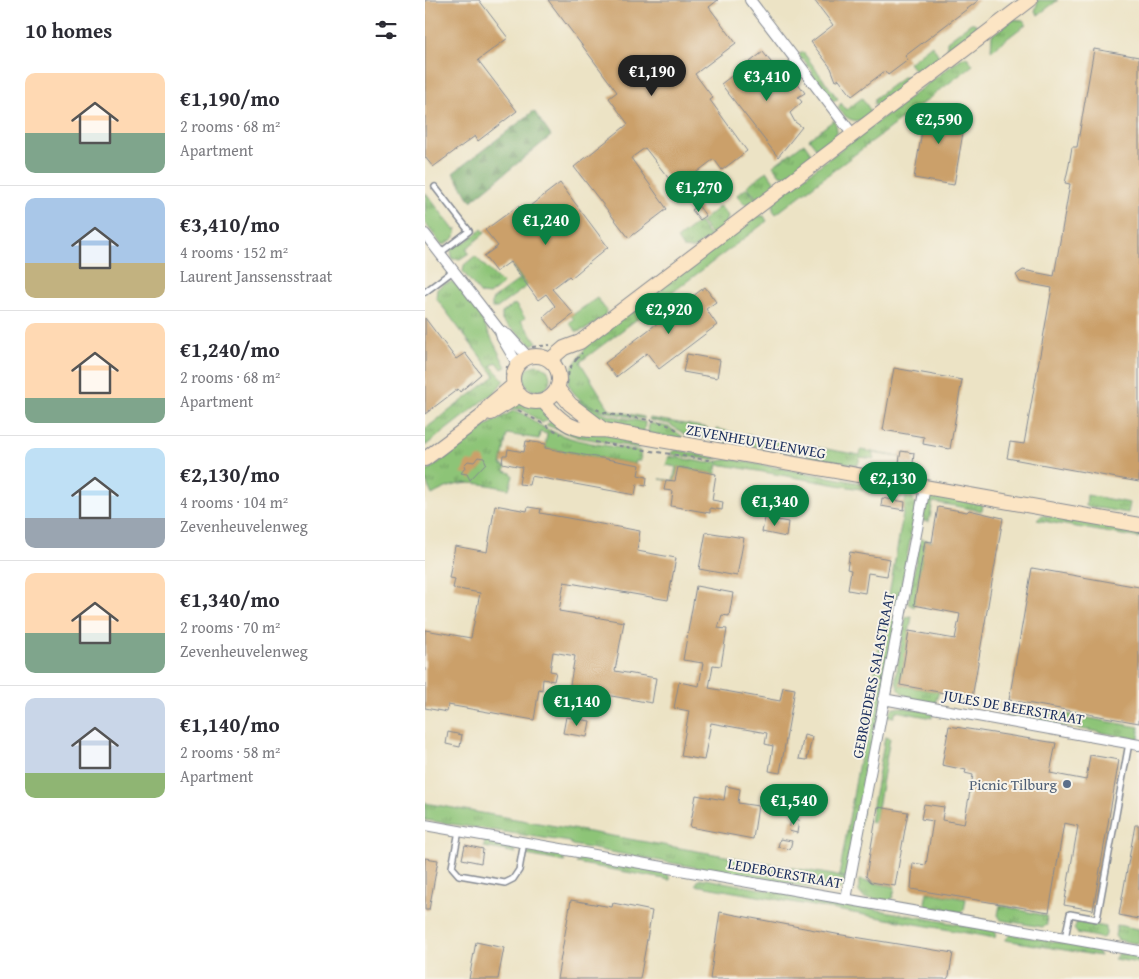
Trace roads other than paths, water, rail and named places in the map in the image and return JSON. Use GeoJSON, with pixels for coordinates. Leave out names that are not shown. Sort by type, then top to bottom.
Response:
{"type":"FeatureCollection","features":[{"type":"Feature","properties":{"kind":"street"},"geometry":{"type":"LineString","coordinates":[[750,0],[853,135]]}},
{"type":"Feature","properties":{"kind":"street"},"geometry":{"type":"LineString","coordinates":[[554,364],[580,342],[1030,0]]}},
{"type":"Feature","properties":{"kind":"street"},"geometry":{"type":"LineString","coordinates":[[425,234],[500,331],[508,335],[517,362],[513,388],[490,405],[481,417],[425,459]]}},
{"type":"Feature","properties":{"kind":"street"},"geometry":{"type":"LineString","coordinates":[[513,388],[531,401],[543,401],[552,396],[557,388],[559,375],[554,364],[543,356],[517,362]]}},
{"type":"Feature","properties":{"kind":"street","name":"ZEVENHEUVELENWEG"},"geometry":{"type":"LineString","coordinates":[[557,388],[570,404],[604,430]]}},
{"type":"Feature","properties":{"kind":"street","name":"ZEVENHEUVELENWEG"},"geometry":{"type":"LineString","coordinates":[[543,401],[555,416],[573,428],[586,431],[604,430],[1139,525]]}},
{"type":"Feature","properties":{"kind":"street","name":"GEBROEDERS SALASTRAAT"},"geometry":{"type":"LineString","coordinates":[[846,900],[925,487]]}},
{"type":"Feature","properties":{"kind":"street","name":"JULES DE BEERSTRAAT"},"geometry":{"type":"LineString","coordinates":[[883,699],[1134,744]]}},
{"type":"Feature","properties":{"kind":"street","name":"LEDEBOERSTRAAT"},"geometry":{"type":"LineString","coordinates":[[425,825],[1139,951]]}},
{"type":"Feature","properties":{"kind":"lane"},"geometry":{"type":"LineString","coordinates":[[435,187],[469,232],[440,254]]}},
{"type":"Feature","properties":{"kind":"lane"},"geometry":{"type":"LineString","coordinates":[[425,292],[453,271]]}},
{"type":"Feature","properties":{"kind":"lane"},"geometry":{"type":"LineString","coordinates":[[1065,938],[1070,914],[1097,919],[1134,744]]}},
{"type":"Feature","properties":{"kind":"lane"},"geometry":{"type":"LineString","coordinates":[[459,831],[452,867],[459,875],[505,883],[513,879],[519,870],[524,842]]}},
{"type":"Feature","properties":{"kind":"place","name":"Picnic Tilburg"},"geometry":{"type":"Point","coordinates":[1067,784]}}]}
